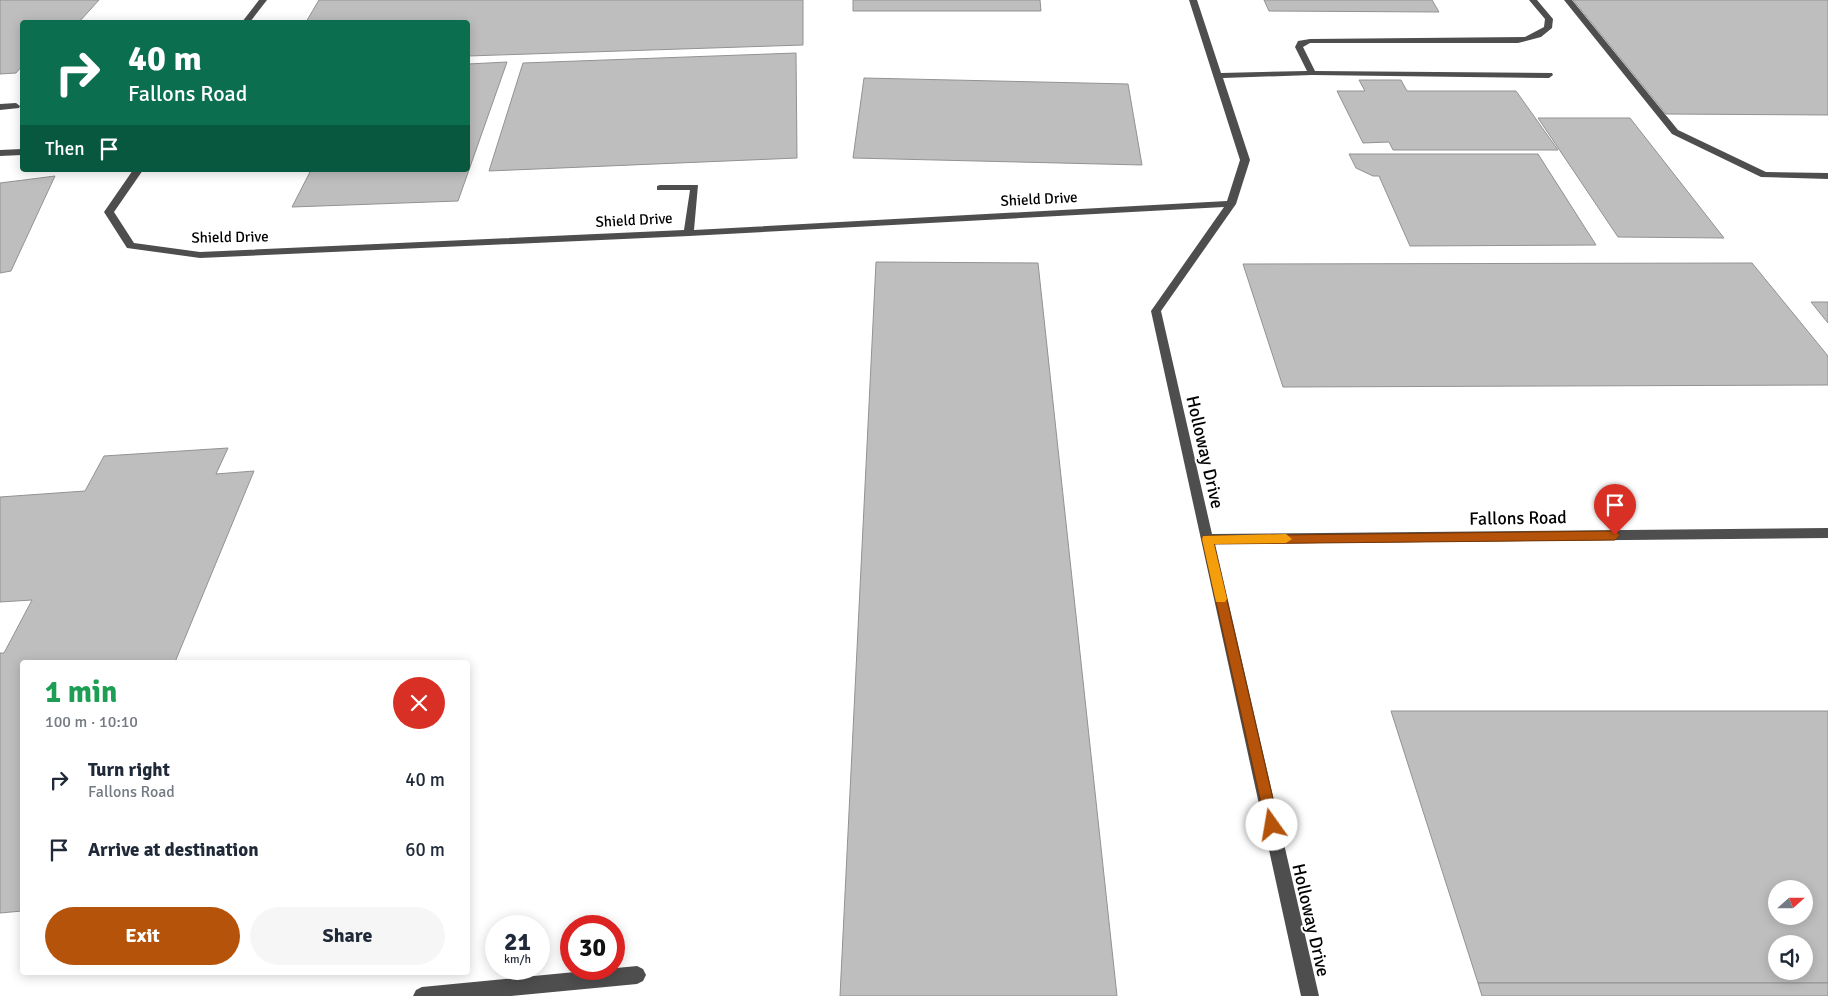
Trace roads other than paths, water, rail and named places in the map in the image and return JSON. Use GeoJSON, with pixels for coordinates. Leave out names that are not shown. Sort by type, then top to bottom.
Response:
{"type":"FeatureCollection","features":[{"type":"Feature","properties":{"kind":"street"},"geometry":{"type":"LineString","coordinates":[[248,20],[263,0]]}},
{"type":"Feature","properties":{"kind":"street","name":"Holloway Drive"},"geometry":{"type":"LineString","coordinates":[[1193,0],[1246,160],[1231,204],[1156,311],[1310,996]]}},
{"type":"Feature","properties":{"kind":"street"},"geometry":{"type":"LineString","coordinates":[[1312,73],[1299,47],[1301,43],[1310,40],[1518,41],[1530,39],[1543,33],[1548,28],[1548,19],[1534,0]]}},
{"type":"Feature","properties":{"kind":"street"},"geometry":{"type":"LineString","coordinates":[[1568,0],[1675,132],[1764,175],[1828,176]]}},
{"type":"Feature","properties":{"kind":"street"},"geometry":{"type":"LineString","coordinates":[[1218,76],[1312,73],[1549,75]]}},
{"type":"Feature","properties":{"kind":"street"},"geometry":{"type":"LineString","coordinates":[[0,107],[16,106]]}},
{"type":"Feature","properties":{"kind":"street"},"geometry":{"type":"LineString","coordinates":[[0,153],[20,152]]}},
{"type":"Feature","properties":{"kind":"street","name":"Shield Drive"},"geometry":{"type":"LineString","coordinates":[[137,172],[110,212],[131,246],[200,255],[689,233],[1231,204]]}},
{"type":"Feature","properties":{"kind":"street"},"geometry":{"type":"LineString","coordinates":[[660,188],[695,186],[689,233]]}},
{"type":"Feature","properties":{"kind":"street","name":"Fallons Road"},"geometry":{"type":"LineString","coordinates":[[1207,539],[1828,533]]}},
{"type":"Feature","properties":{"kind":"street"},"geometry":{"type":"LineString","coordinates":[[422,996],[637,975]]}}]}
